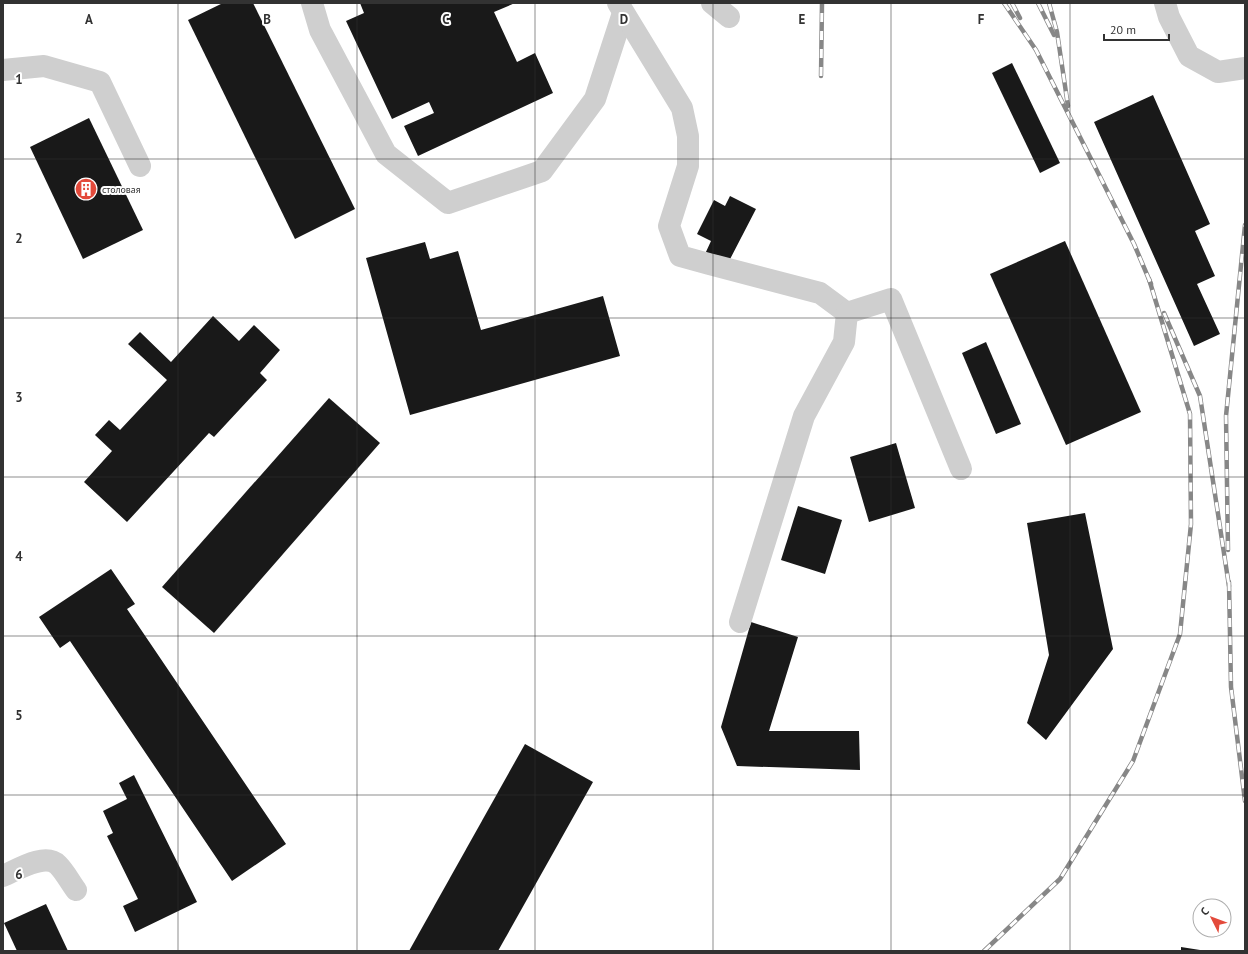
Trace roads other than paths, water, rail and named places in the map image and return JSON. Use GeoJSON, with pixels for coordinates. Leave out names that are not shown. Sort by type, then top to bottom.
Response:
{"type":"FeatureCollection","features":[{"type":"Feature","properties":{"kind":"lane"},"geometry":{"type":"LineString","coordinates":[[312,3],[320,30],[386,154],[448,202],[542,171],[595,99],[620,8]]}},
{"type":"Feature","properties":{"kind":"lane"},"geometry":{"type":"LineString","coordinates":[[712,3],[729,17]]}},
{"type":"Feature","properties":{"kind":"lane"},"geometry":{"type":"LineString","coordinates":[[1165,3],[1168,17],[1189,56],[1218,72],[1245,68]]}},
{"type":"Feature","properties":{"kind":"lane"},"geometry":{"type":"LineString","coordinates":[[620,8],[682,108],[688,136],[688,166],[669,226],[680,256],[820,293],[847,313]]}},
{"type":"Feature","properties":{"kind":"lane"},"geometry":{"type":"LineString","coordinates":[[3,70],[44,66],[100,82],[140,166]]}},
{"type":"Feature","properties":{"kind":"lane"},"geometry":{"type":"LineString","coordinates":[[847,313],[891,299],[961,470]]}},
{"type":"Feature","properties":{"kind":"lane"},"geometry":{"type":"LineString","coordinates":[[740,622],[804,416],[844,342],[847,313]]}},
{"type":"Feature","properties":{"kind":"lane"},"geometry":{"type":"LineString","coordinates":[[3,876],[45,859],[57,864],[76,890]]}},
{"type":"Feature","properties":{"kind":"railway"},"geometry":{"type":"LineString","coordinates":[[821,76],[822,3]]}},
{"type":"Feature","properties":{"kind":"railway"},"geometry":{"type":"LineString","coordinates":[[1004,3],[1036,50],[1134,244],[1151,284]]}},
{"type":"Feature","properties":{"kind":"railway"},"geometry":{"type":"LineString","coordinates":[[1012,3],[1020,18]]}},
{"type":"Feature","properties":{"kind":"railway"},"geometry":{"type":"LineString","coordinates":[[1038,3],[1054,35]]}},
{"type":"Feature","properties":{"kind":"railway"},"geometry":{"type":"LineString","coordinates":[[1049,3],[1057,32],[1068,106]]}},
{"type":"Feature","properties":{"kind":"railway"},"geometry":{"type":"LineString","coordinates":[[1228,550],[1226,416],[1245,225]]}},
{"type":"Feature","properties":{"kind":"railway"},"geometry":{"type":"LineString","coordinates":[[984,951],[1060,879],[1133,761],[1180,634],[1191,524],[1190,414],[1149,279]]}},
{"type":"Feature","properties":{"kind":"railway"},"geometry":{"type":"LineString","coordinates":[[1164,313],[1200,396],[1229,586]]}},
{"type":"Feature","properties":{"kind":"railway"},"geometry":{"type":"LineString","coordinates":[[1229,582],[1231,687],[1245,801]]}},
{"type":"Feature","properties":{"kind":"place","name":"столовая"},"geometry":{"type":"Point","coordinates":[86,189]}}]}
